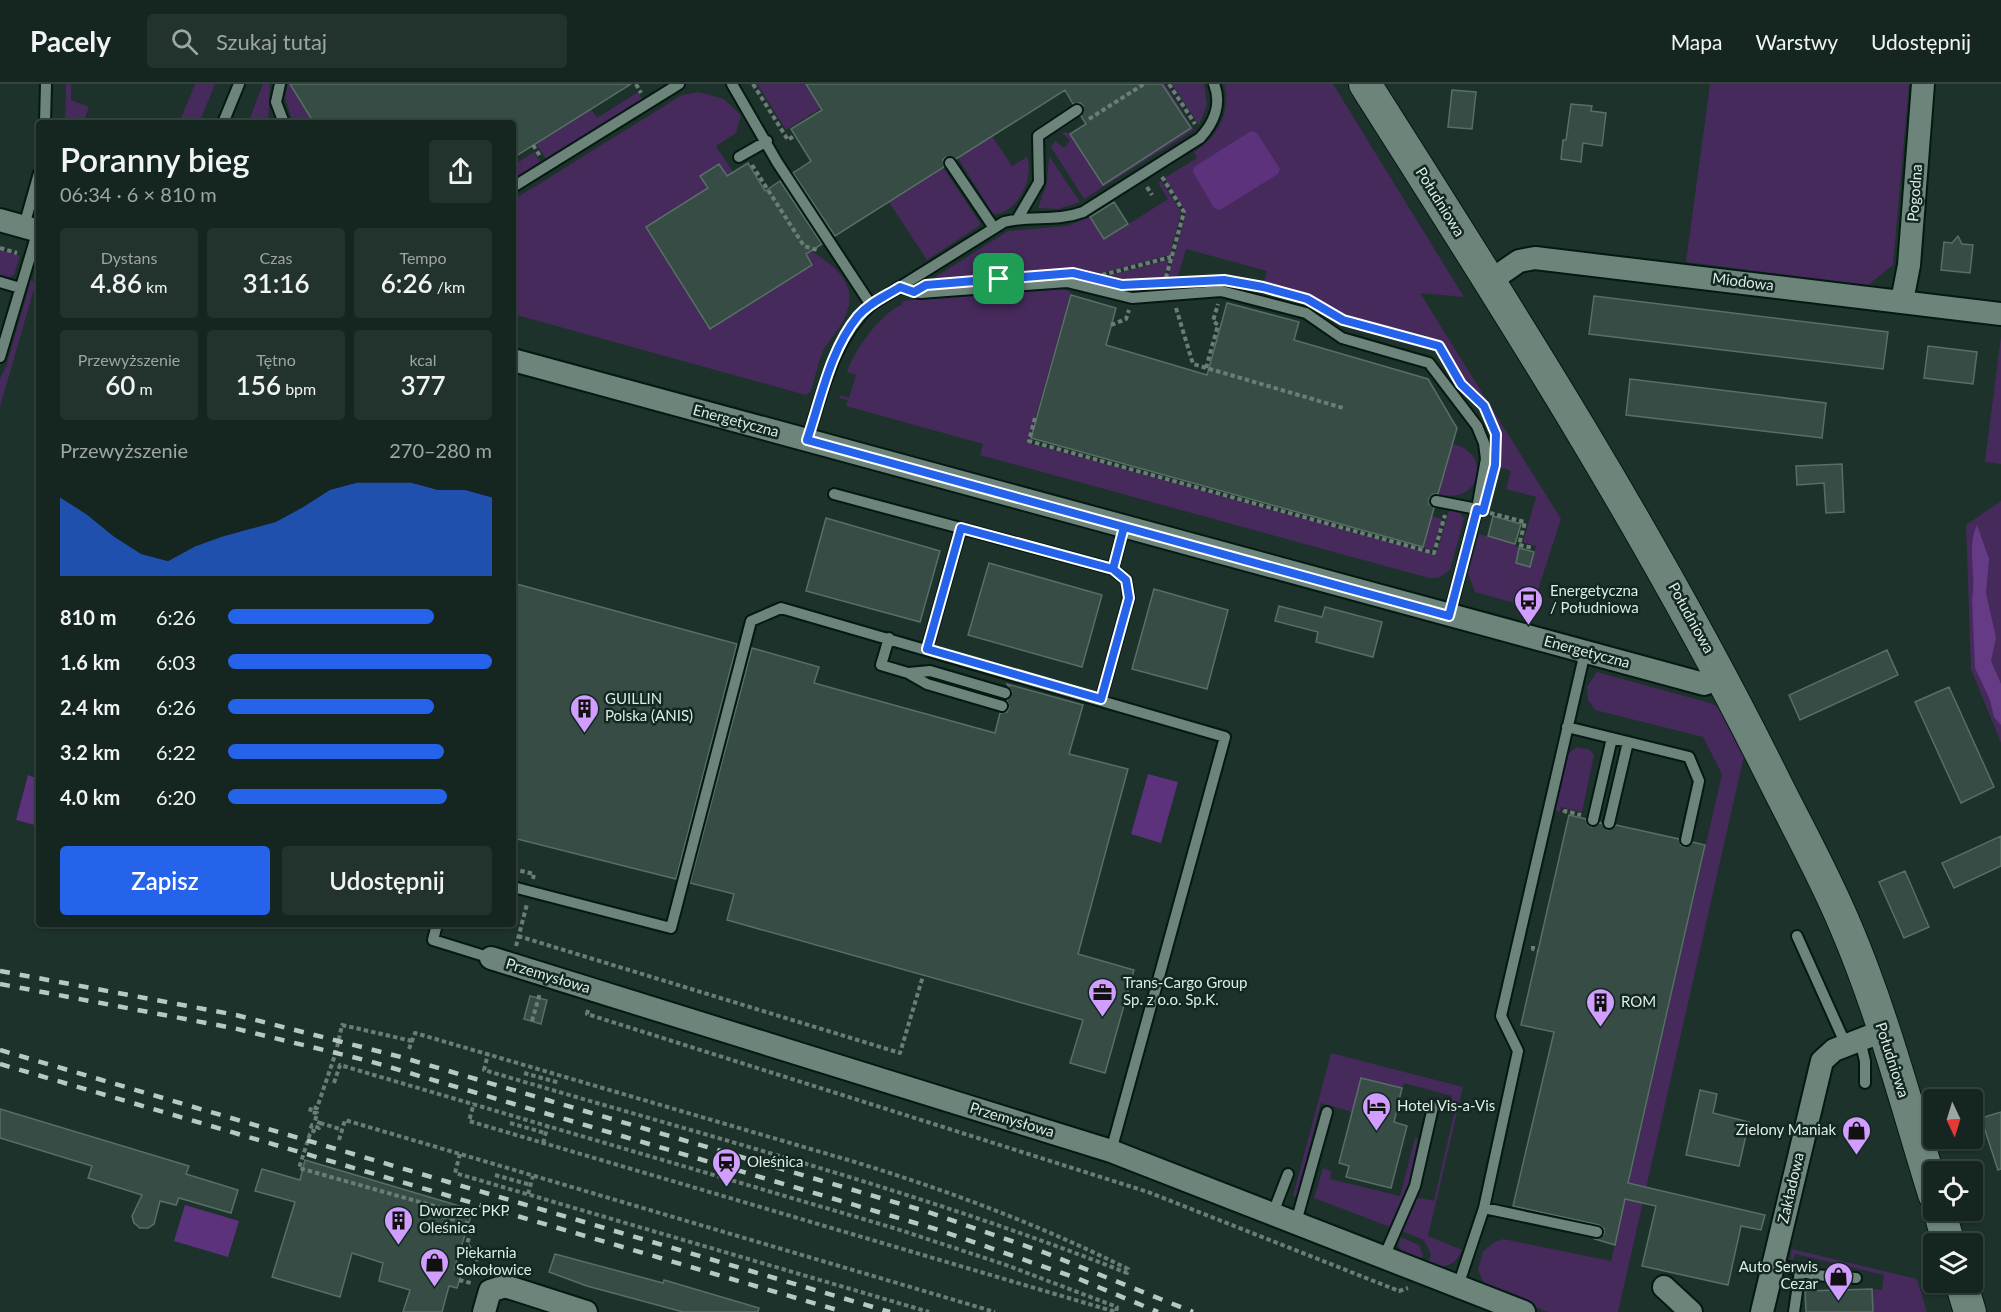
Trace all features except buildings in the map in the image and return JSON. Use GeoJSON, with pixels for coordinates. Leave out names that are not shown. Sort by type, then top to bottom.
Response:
{"type":"FeatureCollection","features":[{"type":"Feature","properties":{"kind":"street","name":"Południowa"},"geometry":{"type":"LineString","coordinates":[[1365,84],[1490,280],[1679,595],[1723,677],[1845,924],[1863,1039],[1923,1170]]}},
{"type":"Feature","properties":{"kind":"street","name":"Pogodna"},"geometry":{"type":"LineString","coordinates":[[1902,301],[1909,265],[1923,84]]}},
{"type":"Feature","properties":{"kind":"street"},"geometry":{"type":"LineString","coordinates":[[0,220],[34,229]]}},
{"type":"Feature","properties":{"kind":"street","name":"Miodowa"},"geometry":{"type":"LineString","coordinates":[[1490,280],[1519,261],[1535,258],[2001,314]]}},
{"type":"Feature","properties":{"kind":"street","name":"Energetyczna"},"geometry":{"type":"LineString","coordinates":[[516,361],[1704,684],[1723,677]]}},
{"type":"Feature","properties":{"kind":"street","name":"Przemysłowa"},"geometry":{"type":"LineString","coordinates":[[501,961],[1111,1151],[1524,1312]]}},
{"type":"Feature","properties":{"kind":"street","name":"Zakładowa"},"geometry":{"type":"LineString","coordinates":[[1762,1312],[1822,1060],[1834,1050],[1863,1039]]}},
{"type":"Feature","properties":{"kind":"street"},"geometry":{"type":"LineString","coordinates":[[484,1312],[490,1291],[505,1286],[586,1312]]}},
{"type":"Feature","properties":{"kind":"street"},"geometry":{"type":"LineString","coordinates":[[1664,1287],[1691,1312]]}},
{"type":"Feature","properties":{"kind":"street"},"geometry":{"type":"LineString","coordinates":[[1964,1293],[1970,1312]]}},
{"type":"Feature","properties":{"kind":"lane"},"geometry":{"type":"LineString","coordinates":[[45,120],[46,84]]}},
{"type":"Feature","properties":{"kind":"lane"},"geometry":{"type":"LineString","coordinates":[[225,120],[239,84]]}},
{"type":"Feature","properties":{"kind":"lane"},"geometry":{"type":"LineString","coordinates":[[280,84],[276,102],[283,120]]}},
{"type":"Feature","properties":{"kind":"lane"},"geometry":{"type":"LineString","coordinates":[[516,185],[679,84]]}},
{"type":"Feature","properties":{"kind":"lane"},"geometry":{"type":"LineString","coordinates":[[732,84],[767,141],[777,162],[871,305]]}},
{"type":"Feature","properties":{"kind":"lane"},"geometry":{"type":"LineString","coordinates":[[807,440],[834,358],[858,316],[871,305],[994,228],[1018,218],[1065,218],[1083,212],[1194,141],[1209,128],[1215,117],[1217,104],[1214,84]]}},
{"type":"Feature","properties":{"kind":"lane"},"geometry":{"type":"LineString","coordinates":[[1018,218],[1039,182],[1038,136],[1073,113]]}},
{"type":"Feature","properties":{"kind":"lane"},"geometry":{"type":"LineString","coordinates":[[739,157],[767,141]]}},
{"type":"Feature","properties":{"kind":"lane"},"geometry":{"type":"LineString","coordinates":[[950,163],[994,228]]}},
{"type":"Feature","properties":{"kind":"lane"},"geometry":{"type":"LineString","coordinates":[[0,357],[20,288],[34,229],[36,207]]}},
{"type":"Feature","properties":{"kind":"lane"},"geometry":{"type":"LineString","coordinates":[[0,282],[20,288]]}},
{"type":"Feature","properties":{"kind":"lane"},"geometry":{"type":"LineString","coordinates":[[900,287],[920,293],[1067,282],[1132,298],[1221,291],[1306,313],[1342,338],[1428,363],[1477,426],[1484,442],[1486,459],[1477,509],[1449,616]]}},
{"type":"Feature","properties":{"kind":"lane"},"geometry":{"type":"LineString","coordinates":[[834,494],[1113,569],[1126,580],[1129,598],[1101,699]]}},
{"type":"Feature","properties":{"kind":"lane"},"geometry":{"type":"LineString","coordinates":[[1436,501],[1477,509]]}},
{"type":"Feature","properties":{"kind":"lane"},"geometry":{"type":"LineString","coordinates":[[1113,569],[1124,527]]}},
{"type":"Feature","properties":{"kind":"lane"},"geometry":{"type":"LineString","coordinates":[[927,649],[961,528]]}},
{"type":"Feature","properties":{"kind":"lane"},"geometry":{"type":"LineString","coordinates":[[516,888],[671,928],[751,621],[781,608],[1226,737],[1111,1151]]}},
{"type":"Feature","properties":{"kind":"lane"},"geometry":{"type":"LineString","coordinates":[[889,638],[881,665],[908,673],[927,684],[1002,706]]}},
{"type":"Feature","properties":{"kind":"lane"},"geometry":{"type":"LineString","coordinates":[[1458,1286],[1484,1208],[1518,1051],[1501,1016],[1585,652]]}},
{"type":"Feature","properties":{"kind":"lane"},"geometry":{"type":"LineString","coordinates":[[908,673],[930,671],[1005,693]]}},
{"type":"Feature","properties":{"kind":"lane"},"geometry":{"type":"LineString","coordinates":[[1567,727],[1689,757],[1699,781],[1686,840]]}},
{"type":"Feature","properties":{"kind":"lane"},"geometry":{"type":"LineString","coordinates":[[1588,818],[1612,738]]}},
{"type":"Feature","properties":{"kind":"lane"},"geometry":{"type":"LineString","coordinates":[[1609,824],[1628,742]]}},
{"type":"Feature","properties":{"kind":"lane"},"geometry":{"type":"LineString","coordinates":[[436,927],[433,940],[501,961]]}},
{"type":"Feature","properties":{"kind":"lane"},"geometry":{"type":"LineString","coordinates":[[1797,936],[1863,1039],[1865,1083]]}},
{"type":"Feature","properties":{"kind":"lane"},"geometry":{"type":"LineString","coordinates":[[1384,1257],[1414,1186],[1433,1107]]}},
{"type":"Feature","properties":{"kind":"lane"},"geometry":{"type":"LineString","coordinates":[[1296,1222],[1327,1112]]}},
{"type":"Feature","properties":{"kind":"lane"},"geometry":{"type":"LineString","coordinates":[[1273,1213],[1288,1174]]}},
{"type":"Feature","properties":{"kind":"lane"},"geometry":{"type":"LineString","coordinates":[[1484,1208],[1597,1232]]}},
{"type":"Feature","properties":{"kind":"lane"},"geometry":{"type":"LineString","coordinates":[[1773,1263],[1814,1275],[1856,1278]]}},
{"type":"Feature","properties":{"kind":"lane"},"geometry":{"type":"LineString","coordinates":[[1794,1312],[1800,1271]]}},
{"type":"Feature","properties":{"kind":"path"},"geometry":{"type":"LineString","coordinates":[[753,84],[788,140],[795,135]]}},
{"type":"Feature","properties":{"kind":"path"},"geometry":{"type":"LineString","coordinates":[[1073,113],[1076,128],[1144,84]]}},
{"type":"Feature","properties":{"kind":"path"},"geometry":{"type":"LineString","coordinates":[[1169,84],[1196,127],[1194,141]]}},
{"type":"Feature","properties":{"kind":"path"},"geometry":{"type":"LineString","coordinates":[[752,164],[804,246],[841,258]]}},
{"type":"Feature","properties":{"kind":"path"},"geometry":{"type":"LineString","coordinates":[[1164,281],[1184,212],[1161,177],[1169,172]]}},
{"type":"Feature","properties":{"kind":"path"},"geometry":{"type":"LineString","coordinates":[[1103,280],[1094,277],[1171,257]]}},
{"type":"Feature","properties":{"kind":"path"},"geometry":{"type":"LineString","coordinates":[[1155,282],[1168,281],[1193,364],[1343,408]]}},
{"type":"Feature","properties":{"kind":"path"},"geometry":{"type":"LineString","coordinates":[[1206,368],[1218,325],[1213,321],[1221,291]]}},
{"type":"Feature","properties":{"kind":"path"},"geometry":{"type":"LineString","coordinates":[[1334,315],[1343,320],[1439,346],[1450,365]]}},
{"type":"Feature","properties":{"kind":"path"},"geometry":{"type":"LineString","coordinates":[[1035,418],[1029,441],[1434,553],[1449,503]]}},
{"type":"Feature","properties":{"kind":"path"},"geometry":{"type":"LineString","coordinates":[[1477,509],[1525,522],[1519,545],[1533,548]]}},
{"type":"Feature","properties":{"kind":"path"},"geometry":{"type":"LineString","coordinates":[[1562,822],[1565,811],[1588,818]]}},
{"type":"Feature","properties":{"kind":"path"},"geometry":{"type":"LineString","coordinates":[[501,961],[518,936],[534,874],[516,870]]}},
{"type":"Feature","properties":{"kind":"path"},"geometry":{"type":"LineString","coordinates":[[518,936],[900,1053],[923,976]]}},
{"type":"Feature","properties":{"kind":"path"},"geometry":{"type":"LineString","coordinates":[[1535,938],[1533,949],[1538,951]]}},
{"type":"Feature","properties":{"kind":"path"},"geometry":{"type":"LineString","coordinates":[[532,1021],[539,998]]}},
{"type":"Feature","properties":{"kind":"path"},"geometry":{"type":"LineString","coordinates":[[587,1014],[1149,1192],[1399,1291],[1410,1288]]}},
{"type":"Feature","properties":{"kind":"path"},"geometry":{"type":"LineString","coordinates":[[340,1129],[315,1120],[317,1113],[310,1112],[312,1107],[317,1108],[342,1025],[412,1041]]}},
{"type":"Feature","properties":{"kind":"path"},"geometry":{"type":"LineString","coordinates":[[409,1049],[415,1033],[488,1054],[562,1076],[939,1189],[1016,1218],[1128,1269],[1127,1273],[1008,1228],[931,1203],[484,1070],[488,1054]]}},
{"type":"Feature","properties":{"kind":"path"},"geometry":{"type":"LineString","coordinates":[[334,1083],[340,1065],[474,1103],[944,1244],[1117,1307],[1116,1312],[469,1121],[474,1103]]}},
{"type":"Feature","properties":{"kind":"path"},"geometry":{"type":"LineString","coordinates":[[329,1071],[337,1073]]}},
{"type":"Feature","properties":{"kind":"path"},"geometry":{"type":"LineString","coordinates":[[524,1073],[560,1083]]}},
{"type":"Feature","properties":{"kind":"path"},"geometry":{"type":"LineString","coordinates":[[557,1092],[562,1076]]}},
{"type":"Feature","properties":{"kind":"path"},"geometry":{"type":"LineString","coordinates":[[339,1140],[345,1120],[995,1312]]}},
{"type":"Feature","properties":{"kind":"path"},"geometry":{"type":"LineString","coordinates":[[320,1122],[319,1128],[312,1125],[310,1130],[314,1131],[310,1134],[299,1168],[470,1217]]}},
{"type":"Feature","properties":{"kind":"path"},"geometry":{"type":"LineString","coordinates":[[510,1123],[546,1133]]}},
{"type":"Feature","properties":{"kind":"path"},"geometry":{"type":"LineString","coordinates":[[543,1143],[548,1125]]}},
{"type":"Feature","properties":{"kind":"path"},"geometry":{"type":"LineString","coordinates":[[460,1154],[455,1173],[929,1312]]}},
{"type":"Feature","properties":{"kind":"path"},"geometry":{"type":"LineString","coordinates":[[495,1174],[531,1185]]}},
{"type":"Feature","properties":{"kind":"path"},"geometry":{"type":"LineString","coordinates":[[528,1194],[534,1176]]}},
{"type":"Feature","properties":{"kind":"path"},"geometry":{"type":"LineString","coordinates":[[441,1208],[439,1215],[473,1225],[467,1244],[478,1262]]}},
{"type":"Feature","properties":{"kind":"path"},"geometry":{"type":"LineString","coordinates":[[459,1280],[471,1283]]}},
{"type":"Feature","properties":{"kind":"shaded area"},"geometry":{"type":"Polygon","coordinates":[[[66,84],[71,84],[71,100],[89,107],[84,120],[65,120],[66,84]]]}},
{"type":"Feature","properties":{"kind":"shaded area"},"geometry":{"type":"Polygon","coordinates":[[[195,84],[215,84],[200,120],[180,120],[195,84]]]}},
{"type":"Feature","properties":{"kind":"shaded area"},"geometry":{"type":"Polygon","coordinates":[[[263,84],[270,84],[268,120],[249,120],[263,84]]]}},
{"type":"Feature","properties":{"kind":"shaded area"},"geometry":{"type":"Polygon","coordinates":[[[288,84],[290,84],[312,120],[292,120],[285,98],[288,84]]]}},
{"type":"Feature","properties":{"kind":"shaded area"},"geometry":{"type":"Polygon","coordinates":[[[757,84],[859,84],[786,130],[757,84]]]}},
{"type":"Feature","properties":{"kind":"shaded area"},"geometry":{"type":"Polygon","coordinates":[[[1162,84],[1165,84],[1194,130],[1084,199],[1051,147],[1055,141],[1064,148],[1070,140],[1062,133],[1070,134],[1103,185],[1191,128],[1162,84]]]}},
{"type":"Feature","properties":{"kind":"shaded area"},"geometry":{"type":"Polygon","coordinates":[[[1172,84],[1204,84],[1207,105],[1199,125],[1172,84]]]}},
{"type":"Feature","properties":{"kind":"shaded area"},"geometry":{"type":"Polygon","coordinates":[[[1224,84],[1333,84],[1464,297],[1420,293],[1561,519],[1532,608],[1475,592],[1468,574],[1479,534],[1515,544],[1519,548],[1516,563],[1530,567],[1536,546],[1523,542],[1536,497],[1506,489],[1511,471],[1497,466],[1499,443],[1491,416],[1481,400],[1460,380],[1439,344],[1341,316],[1312,299],[1263,285],[1267,271],[1186,249],[1177,279],[1168,277],[1186,212],[1164,178],[1197,158],[1194,152],[1216,132],[1226,105],[1224,84]]]}},
{"type":"Feature","properties":{"kind":"shaded area"},"geometry":{"type":"Polygon","coordinates":[[[1710,84],[1909,84],[1893,265],[1868,285],[1686,262],[1710,84]]]}},
{"type":"Feature","properties":{"kind":"shaded area"},"geometry":{"type":"Polygon","coordinates":[[[638,92],[642,99],[546,159],[536,144],[591,109],[597,118],[638,92]]]}},
{"type":"Feature","properties":{"kind":"shaded area"},"geometry":{"type":"Polygon","coordinates":[[[699,92],[724,99],[741,115],[736,133],[716,146],[733,172],[727,176],[719,164],[701,176],[708,188],[646,227],[710,329],[812,265],[806,254],[811,251],[829,263],[843,277],[849,295],[849,305],[843,321],[823,351],[811,391],[806,395],[516,315],[516,198],[682,95],[699,92]]]}},
{"type":"Feature","properties":{"kind":"shaded area"},"geometry":{"type":"Polygon","coordinates":[[[1251,131],[1257,133],[1280,169],[1278,174],[1220,210],[1214,208],[1193,172],[1194,167],[1251,131]]]}},
{"type":"Feature","properties":{"kind":"shaded area"},"geometry":{"type":"Polygon","coordinates":[[[992,136],[1012,166],[1027,157],[1029,166],[1026,185],[1016,202],[1009,209],[993,214],[958,158],[992,136]]]}},
{"type":"Feature","properties":{"kind":"shaded area"},"geometry":{"type":"Polygon","coordinates":[[[534,152],[540,162],[516,177],[517,163],[534,152]]]}},
{"type":"Feature","properties":{"kind":"shaded area"},"geometry":{"type":"Polygon","coordinates":[[[1049,156],[1080,202],[1058,209],[1038,208],[1047,183],[1049,156]]]}},
{"type":"Feature","properties":{"kind":"shaded area"},"geometry":{"type":"Polygon","coordinates":[[[943,167],[980,223],[979,226],[927,260],[889,202],[943,167]]]}},
{"type":"Feature","properties":{"kind":"shaded area"},"geometry":{"type":"Polygon","coordinates":[[[1161,181],[1181,212],[1170,255],[1094,275],[1071,271],[926,283],[1008,231],[1067,226],[1090,217],[1105,239],[1168,199],[1158,183],[1161,181]]]}},
{"type":"Feature","properties":{"kind":"shaded area"},"geometry":{"type":"Polygon","coordinates":[[[0,250],[20,256],[14,275],[7,278],[0,276],[0,250]]]}},
{"type":"Feature","properties":{"kind":"shaded area"},"geometry":{"type":"Polygon","coordinates":[[[1169,260],[1164,277],[1160,280],[1123,283],[1102,277],[1169,260]]]}},
{"type":"Feature","properties":{"kind":"shaded area"},"geometry":{"type":"Polygon","coordinates":[[[31,280],[36,282],[0,407],[0,378],[6,367],[31,280]]]}},
{"type":"Feature","properties":{"kind":"shaded area"},"geometry":{"type":"Polygon","coordinates":[[[1058,288],[1071,292],[1028,443],[1436,555],[1449,510],[1460,513],[1464,519],[1450,570],[1438,578],[1429,578],[980,455],[983,444],[846,406],[848,400],[839,398],[840,395],[849,398],[856,375],[847,372],[869,333],[886,315],[902,305],[902,301],[1058,288]]]}},
{"type":"Feature","properties":{"kind":"shaded area"},"geometry":{"type":"Polygon","coordinates":[[[2001,336],[2001,464],[1985,462],[2001,336]]]}},
{"type":"Feature","properties":{"kind":"shaded area"},"geometry":{"type":"Polygon","coordinates":[[[1452,444],[1465,449],[1473,456],[1477,466],[1477,476],[1473,485],[1465,492],[1453,496],[1438,494],[1452,444]]]}},
{"type":"Feature","properties":{"kind":"shaded area"},"geometry":{"type":"Polygon","coordinates":[[[2001,501],[2001,743],[1971,669],[1966,525],[2001,501]]]}},
{"type":"Feature","properties":{"kind":"shaded area"},"geometry":{"type":"Polygon","coordinates":[[[1432,516],[1442,519],[1433,550],[1423,547],[1432,516]]]}},
{"type":"Feature","properties":{"kind":"shaded area"},"geometry":{"type":"Polygon","coordinates":[[[1977,525],[1989,559],[1986,593],[1996,638],[1991,661],[2001,684],[2001,725],[1994,717],[1990,700],[1975,668],[1972,543],[1977,525]]]}},
{"type":"Feature","properties":{"kind":"shaded area"},"geometry":{"type":"Polygon","coordinates":[[[1597,672],[1710,703],[1720,708],[1746,747],[1618,1312],[1548,1312],[1485,1287],[1478,1270],[1483,1251],[1503,1239],[1611,1261],[1722,774],[1703,737],[1595,710],[1588,700],[1587,687],[1597,672]]]}},
{"type":"Feature","properties":{"kind":"shaded area"},"geometry":{"type":"Polygon","coordinates":[[[1577,747],[1590,750],[1594,755],[1582,812],[1561,807],[1560,812],[1553,810],[1566,755],[1577,747]]]}},
{"type":"Feature","properties":{"kind":"shaded area"},"geometry":{"type":"Polygon","coordinates":[[[1148,774],[1178,782],[1161,843],[1131,834],[1148,774]]]}},
{"type":"Feature","properties":{"kind":"shaded area"},"geometry":{"type":"Polygon","coordinates":[[[28,775],[36,778],[36,825],[16,820],[28,775]]]}},
{"type":"Feature","properties":{"kind":"shaded area"},"geometry":{"type":"Polygon","coordinates":[[[1331,1053],[1463,1087],[1428,1236],[1462,1250],[1452,1263],[1443,1266],[1427,1264],[1431,1254],[1424,1240],[1402,1231],[1415,1200],[1420,1198],[1434,1201],[1456,1105],[1451,1104],[1452,1096],[1404,1083],[1402,1088],[1362,1078],[1352,1112],[1321,1103],[1297,1197],[1293,1196],[1331,1053]]]}},
{"type":"Feature","properties":{"kind":"shaded area"},"geometry":{"type":"Polygon","coordinates":[[[1415,1138],[1418,1139],[1409,1183],[1390,1227],[1314,1198],[1323,1168],[1331,1171],[1330,1179],[1400,1196],[1415,1138]]]}},
{"type":"Feature","properties":{"kind":"shaded area"},"geometry":{"type":"Polygon","coordinates":[[[185,1205],[239,1221],[228,1257],[174,1241],[185,1205]]]}},
{"type":"Feature","properties":{"kind":"shaded area"},"geometry":{"type":"Polygon","coordinates":[[[1400,1237],[1419,1245],[1423,1255],[1421,1262],[1404,1255],[1398,1245],[1400,1237]]]}},
{"type":"Feature","properties":{"kind":"shaded area"},"geometry":{"type":"Polygon","coordinates":[[[1792,1249],[1917,1279],[1927,1312],[1873,1312],[1872,1289],[1882,1290],[1884,1275],[1795,1254],[1793,1260],[1790,1259],[1792,1249]]]}},
{"type":"Feature","properties":{"kind":"railway"},"geometry":{"type":"LineString","coordinates":[[0,971],[236,1015],[401,1057],[928,1212],[1043,1252],[1193,1312]]}},
{"type":"Feature","properties":{"kind":"railway"},"geometry":{"type":"LineString","coordinates":[[0,984],[233,1028],[369,1061],[939,1230],[1079,1279],[1158,1312]]}},
{"type":"Feature","properties":{"kind":"railway"},"geometry":{"type":"LineString","coordinates":[[0,1050],[890,1312]]}},
{"type":"Feature","properties":{"kind":"railway"},"geometry":{"type":"LineString","coordinates":[[0,1064],[844,1312]]}},
{"type":"Feature","properties":{"kind":"place","name":"Energetyczna / Południowa"},"geometry":{"type":"Point","coordinates":[1529,626]}},
{"type":"Feature","properties":{"kind":"place","name":"GUILLIN Polska (ANIS)"},"geometry":{"type":"Point","coordinates":[584,734]}},
{"type":"Feature","properties":{"kind":"place","name":"Trans-Cargo Group Sp. z o.o. Sp.K."},"geometry":{"type":"Point","coordinates":[1102,1018]}},
{"type":"Feature","properties":{"kind":"place","name":"ROM"},"geometry":{"type":"Point","coordinates":[1600,1028]}},
{"type":"Feature","properties":{"kind":"place","name":"Hotel Vis-a-Vis"},"geometry":{"type":"Point","coordinates":[1376,1132]}},
{"type":"Feature","properties":{"kind":"place","name":"Zielony Maniak"},"geometry":{"type":"Point","coordinates":[1857,1156]}},
{"type":"Feature","properties":{"kind":"place","name":"Oleśnica"},"geometry":{"type":"Point","coordinates":[726,1188]}},
{"type":"Feature","properties":{"kind":"place","name":"Dworzec PKP Oleśnica"},"geometry":{"type":"Point","coordinates":[398,1246]}},
{"type":"Feature","properties":{"kind":"place","name":"Piekarnia Sokołowice"},"geometry":{"type":"Point","coordinates":[435,1288]}},
{"type":"Feature","properties":{"kind":"place","name":"Auto Serwis Cezar"},"geometry":{"type":"Point","coordinates":[1839,1302]}},
{"type":"Feature","properties":{"kind":"route"},"geometry":{"type":"LineString","coordinates":[[999,279],[926,285],[914,292],[900,287],[871,305],[858,316],[834,358],[807,440],[1124,527],[1113,569],[1126,580],[1129,598],[1101,699],[927,649],[961,528],[1113,569],[1118,549],[1124,527],[1449,616],[1477,509],[1483,511],[1495,465],[1497,445],[1496,434],[1484,406],[1461,384],[1439,346],[1343,320],[1307,299],[1263,287],[1224,280],[1164,281],[1122,285],[1073,273],[999,279]]}}]}
